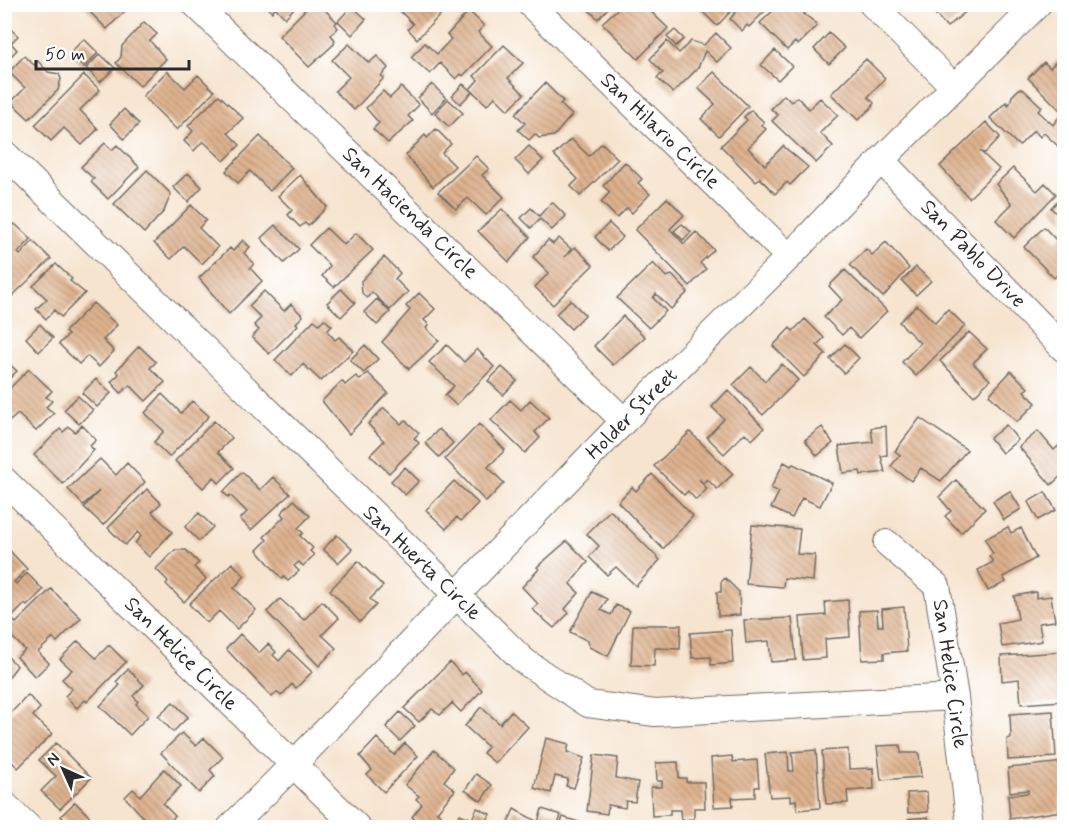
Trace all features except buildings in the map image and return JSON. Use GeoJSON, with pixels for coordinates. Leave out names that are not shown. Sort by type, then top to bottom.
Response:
{"type":"FeatureCollection","features":[{"type":"Feature","properties":{"kind":"street","name":"San Hacienda Circle"},"geometry":{"type":"LineString","coordinates":[[195,4],[624,421]]}},
{"type":"Feature","properties":{"kind":"street","name":"San Hilario Circle"},"geometry":{"type":"LineString","coordinates":[[530,4],[789,257]]}},
{"type":"Feature","properties":{"kind":"street"},"geometry":{"type":"LineString","coordinates":[[872,4],[954,87]]}},
{"type":"Feature","properties":{"kind":"street","name":"Holder Street"},"geometry":{"type":"LineString","coordinates":[[230,828],[624,421],[1038,4]]}},
{"type":"Feature","properties":{"kind":"street","name":"San Huerta Circle"},"geometry":{"type":"LineString","coordinates":[[4,153],[455,596],[524,661],[588,704],[655,713],[955,698]]}},
{"type":"Feature","properties":{"kind":"street","name":"San Pablo Drive"},"geometry":{"type":"LineString","coordinates":[[881,160],[1065,349]]}},
{"type":"Feature","properties":{"kind":"street","name":"San Helice Circle"},"geometry":{"type":"LineString","coordinates":[[4,480],[358,828]]}},
{"type":"Feature","properties":{"kind":"street","name":"San Helice Circle"},"geometry":{"type":"LineString","coordinates":[[887,543],[937,586],[955,698],[970,828]]}},
{"type":"Feature","properties":{"kind":"street"},"geometry":{"type":"LineString","coordinates":[[4,804],[29,828]]}}]}
